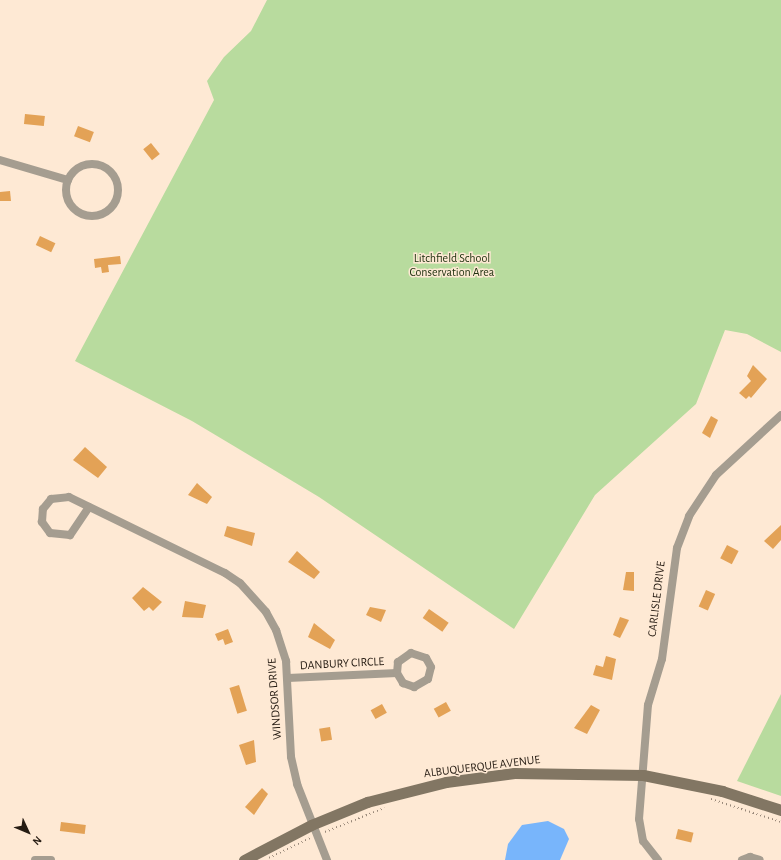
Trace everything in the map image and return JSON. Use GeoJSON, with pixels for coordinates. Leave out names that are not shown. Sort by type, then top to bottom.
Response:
{"type":"FeatureCollection","features":[{"type":"Feature","properties":{"kind":"street"},"geometry":{"type":"LineString","coordinates":[[0,160],[68,180]]}},
{"type":"Feature","properties":{"kind":"street"},"geometry":{"type":"LineString","coordinates":[[84,165],[106,168],[118,186],[116,201],[102,215],[83,215],[69,204],[66,192],[68,180],[84,165]]}},
{"type":"Feature","properties":{"kind":"street","name":"CARLISLE DRIVE"},"geometry":{"type":"LineString","coordinates":[[658,860],[640,835],[648,705],[662,659],[672,564],[683,531],[716,475],[781,414]]}},
{"type":"Feature","properties":{"kind":"street","name":"WINDSOR DRIVE"},"geometry":{"type":"LineString","coordinates":[[89,507],[70,535],[50,533],[42,522],[46,504],[56,497],[69,497],[89,507],[240,583],[254,597],[276,630],[288,678],[291,757],[311,825],[327,860]]}},
{"type":"Feature","properties":{"kind":"street","name":"DANBURY CIRCLE"},"geometry":{"type":"LineString","coordinates":[[411,653],[426,658],[431,667],[428,679],[414,687],[403,683],[397,673],[398,662],[411,653]]}},
{"type":"Feature","properties":{"kind":"street","name":"DANBURY CIRCLE"},"geometry":{"type":"LineString","coordinates":[[288,678],[397,673]]}},
{"type":"Feature","properties":{"kind":"street","name":"ALBUQUERQUE AVENUE"},"geometry":{"type":"LineString","coordinates":[[244,860],[311,825],[367,802],[446,782],[554,771],[643,775],[722,791],[781,810]]}},
{"type":"Feature","properties":{"kind":"street"},"geometry":{"type":"LineString","coordinates":[[35,860],[50,860]]}},
{"type":"Feature","properties":{"kind":"street"},"geometry":{"type":"LineString","coordinates":[[742,860],[760,860]]}},
{"type":"Feature","properties":{"kind":"path"},"geometry":{"type":"LineString","coordinates":[[706,798],[781,822]]}},
{"type":"Feature","properties":{"kind":"path"},"geometry":{"type":"LineString","coordinates":[[265,860],[315,836],[390,806]]}},
{"type":"Feature","properties":{"kind":"green space","name":"Litchfield School Conservation Area"},"geometry":{"type":"Polygon","coordinates":[[[267,0],[781,0],[781,352],[747,334],[725,330],[696,404],[595,495],[514,629],[319,497],[192,421],[75,361],[214,100],[207,81],[224,57],[251,31],[267,0]]]}},
{"type":"Feature","properties":{"kind":"green space"},"geometry":{"type":"Polygon","coordinates":[[[781,694],[781,796],[737,781],[781,694]]]}},
{"type":"Feature","properties":{"kind":"water"},"geometry":{"type":"Polygon","coordinates":[[[548,821],[564,829],[569,839],[560,860],[505,860],[508,844],[522,825],[548,821]]]}},
{"type":"Feature","properties":{"kind":"building"},"geometry":{"type":"Polygon","coordinates":[[[25,114],[45,116],[44,126],[24,124],[25,114]]]}},
{"type":"Feature","properties":{"kind":"building"},"geometry":{"type":"Polygon","coordinates":[[[78,126],[94,132],[90,142],[74,136],[78,126]]]}},
{"type":"Feature","properties":{"kind":"building"},"geometry":{"type":"Polygon","coordinates":[[[151,143],[160,154],[152,160],[143,149],[151,143]]]}},
{"type":"Feature","properties":{"kind":"building"},"geometry":{"type":"Polygon","coordinates":[[[10,191],[11,201],[0,201],[0,192],[10,191]]]}},
{"type":"Feature","properties":{"kind":"building"},"geometry":{"type":"Polygon","coordinates":[[[40,236],[55,243],[51,252],[36,245],[40,236]]]}},
{"type":"Feature","properties":{"kind":"building"},"geometry":{"type":"Polygon","coordinates":[[[120,256],[121,264],[108,265],[109,272],[102,273],[101,267],[95,268],[94,259],[120,256]]]}},
{"type":"Feature","properties":{"kind":"building"},"geometry":{"type":"Polygon","coordinates":[[[753,365],[767,379],[751,398],[749,396],[746,399],[739,393],[751,381],[747,376],[753,365]]]}},
{"type":"Feature","properties":{"kind":"building"},"geometry":{"type":"Polygon","coordinates":[[[711,416],[718,420],[710,438],[702,433],[711,416]]]}},
{"type":"Feature","properties":{"kind":"building"},"geometry":{"type":"Polygon","coordinates":[[[85,447],[107,467],[98,478],[73,460],[85,447]]]}},
{"type":"Feature","properties":{"kind":"building"},"geometry":{"type":"Polygon","coordinates":[[[197,483],[212,497],[207,504],[188,495],[197,483]]]}},
{"type":"Feature","properties":{"kind":"building"},"geometry":{"type":"Polygon","coordinates":[[[781,525],[781,540],[773,549],[764,541],[781,525]]]}},
{"type":"Feature","properties":{"kind":"building"},"geometry":{"type":"Polygon","coordinates":[[[227,526],[255,533],[252,546],[224,536],[227,526]]]}},
{"type":"Feature","properties":{"kind":"building"},"geometry":{"type":"Polygon","coordinates":[[[727,545],[739,551],[732,564],[720,558],[727,545]]]}},
{"type":"Feature","properties":{"kind":"building"},"geometry":{"type":"Polygon","coordinates":[[[297,551],[320,572],[314,579],[288,562],[297,551]]]}},
{"type":"Feature","properties":{"kind":"building"},"geometry":{"type":"Polygon","coordinates":[[[626,572],[634,572],[634,591],[623,590],[626,572]]]}},
{"type":"Feature","properties":{"kind":"building"},"geometry":{"type":"Polygon","coordinates":[[[143,587],[162,602],[153,611],[149,607],[144,611],[132,598],[143,587]]]}},
{"type":"Feature","properties":{"kind":"building"},"geometry":{"type":"Polygon","coordinates":[[[706,590],[715,594],[708,611],[699,606],[706,590]]]}},
{"type":"Feature","properties":{"kind":"building"},"geometry":{"type":"Polygon","coordinates":[[[185,601],[206,605],[203,618],[182,617],[185,601]]]}},
{"type":"Feature","properties":{"kind":"building"},"geometry":{"type":"Polygon","coordinates":[[[370,607],[386,610],[381,622],[366,615],[370,607]]]}},
{"type":"Feature","properties":{"kind":"building"},"geometry":{"type":"Polygon","coordinates":[[[429,609],[449,623],[442,632],[423,618],[429,609]]]}},
{"type":"Feature","properties":{"kind":"building"},"geometry":{"type":"Polygon","coordinates":[[[620,617],[629,620],[620,638],[613,635],[620,617]]]}},
{"type":"Feature","properties":{"kind":"building"},"geometry":{"type":"Polygon","coordinates":[[[314,623],[335,640],[330,649],[308,637],[314,623]]]}},
{"type":"Feature","properties":{"kind":"building"},"geometry":{"type":"Polygon","coordinates":[[[228,629],[233,642],[225,645],[223,639],[218,641],[215,634],[228,629]]]}},
{"type":"Feature","properties":{"kind":"building"},"geometry":{"type":"Polygon","coordinates":[[[606,656],[616,659],[612,680],[593,675],[596,665],[603,667],[606,656]]]}},
{"type":"Feature","properties":{"kind":"building"},"geometry":{"type":"Polygon","coordinates":[[[239,685],[247,711],[237,714],[229,688],[239,685]]]}},
{"type":"Feature","properties":{"kind":"building"},"geometry":{"type":"Polygon","coordinates":[[[446,702],[451,711],[439,718],[434,709],[446,702]]]}},
{"type":"Feature","properties":{"kind":"building"},"geometry":{"type":"Polygon","coordinates":[[[382,704],[387,713],[375,719],[371,710],[382,704]]]}},
{"type":"Feature","properties":{"kind":"building"},"geometry":{"type":"Polygon","coordinates":[[[591,705],[600,710],[587,734],[574,728],[591,705]]]}},
{"type":"Feature","properties":{"kind":"building"},"geometry":{"type":"Polygon","coordinates":[[[330,727],[332,740],[321,742],[319,729],[330,727]]]}},
{"type":"Feature","properties":{"kind":"building"},"geometry":{"type":"Polygon","coordinates":[[[254,740],[256,762],[246,765],[239,745],[254,740]]]}},
{"type":"Feature","properties":{"kind":"building"},"geometry":{"type":"Polygon","coordinates":[[[262,788],[268,794],[254,815],[245,807],[262,788]]]}},
{"type":"Feature","properties":{"kind":"building"},"geometry":{"type":"Polygon","coordinates":[[[61,822],[86,825],[85,834],[60,831],[61,822]]]}},
{"type":"Feature","properties":{"kind":"building"},"geometry":{"type":"Polygon","coordinates":[[[678,829],[694,833],[691,843],[676,839],[678,829]]]}}]}
